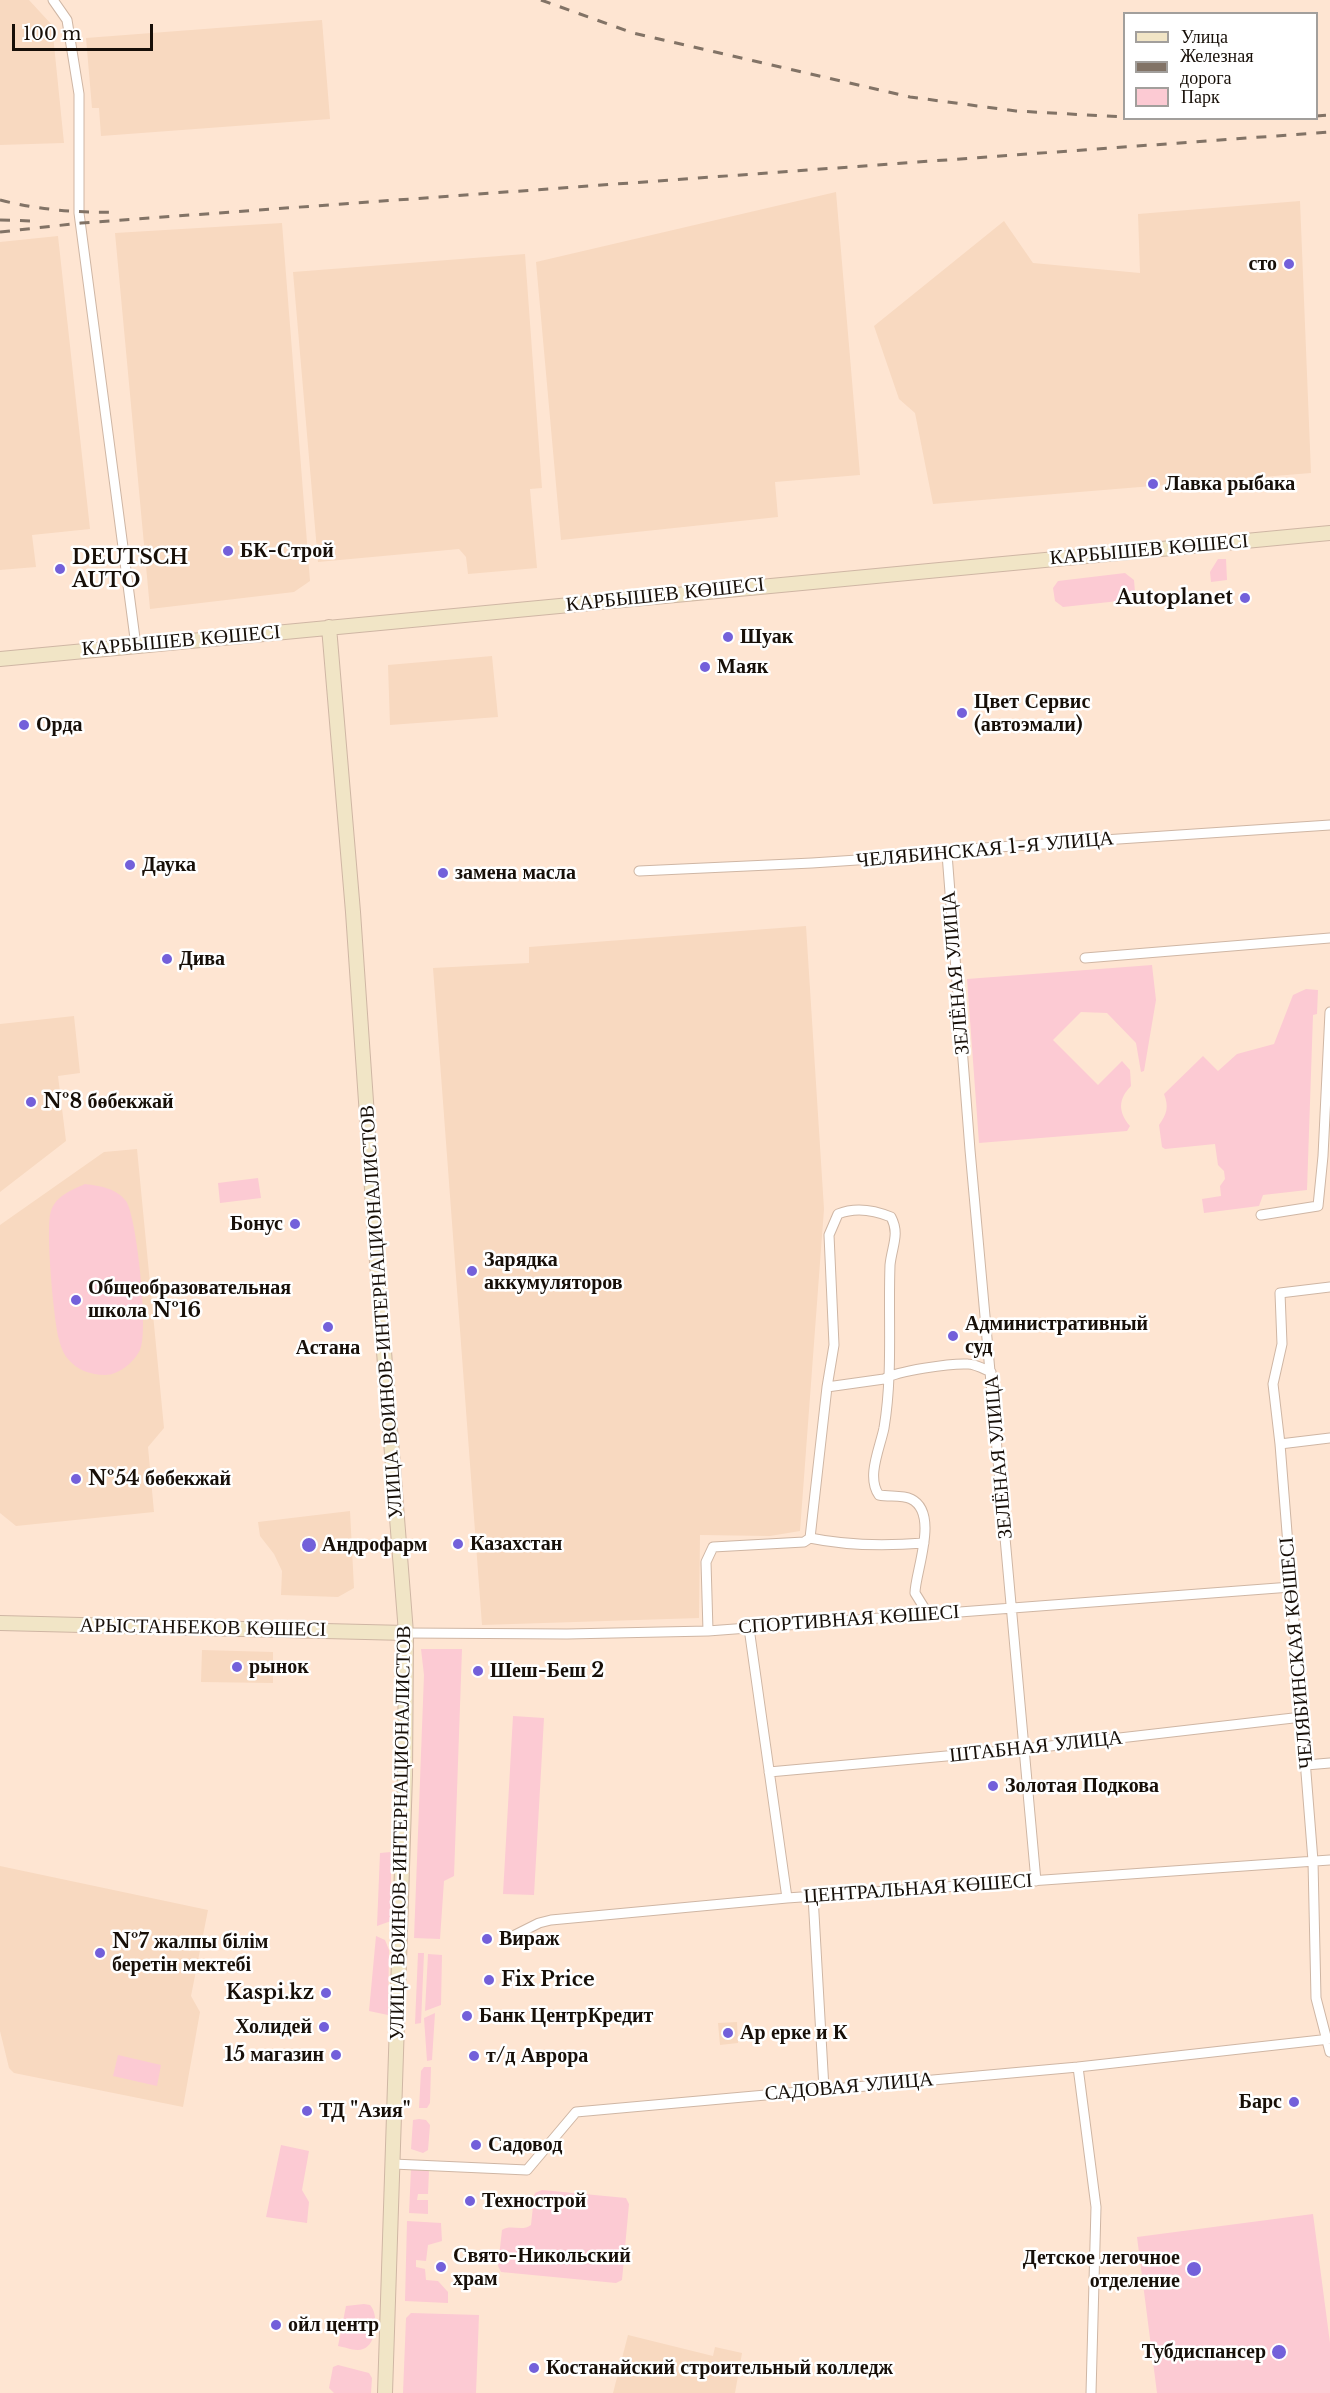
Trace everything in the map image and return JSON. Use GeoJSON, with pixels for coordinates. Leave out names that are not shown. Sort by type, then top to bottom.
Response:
{"type":"FeatureCollection","features":[{"type":"Feature","properties":{"kind":"street"},"geometry":{"type":"LineString","coordinates":[[53,0],[67,20],[79,94],[79,213],[136,646]]}},
{"type":"Feature","properties":{"kind":"street","name":"КАРБЫШЕВ КӨШЕСІ"},"geometry":{"type":"LineString","coordinates":[[0,659],[1330,533]]}},
{"type":"Feature","properties":{"kind":"street","name":"УЛИЦА ВОИНОВ-ИНТЕРНАЦИОНАЛИСТОВ"},"geometry":{"type":"LineString","coordinates":[[329,627],[406,1633],[405,1775],[385,2393]]}},
{"type":"Feature","properties":{"kind":"street","name":"ЧЕЛЯБИНСКАЯ 1-Я УЛИЦА"},"geometry":{"type":"LineString","coordinates":[[639,871],[812,863],[946,854],[968,849],[1330,825]]}},
{"type":"Feature","properties":{"kind":"street","name":"ЗЕЛЁНАЯ УЛИЦА"},"geometry":{"type":"LineString","coordinates":[[946,854],[1036,1881]]}},
{"type":"Feature","properties":{"kind":"street"},"geometry":{"type":"LineString","coordinates":[[1085,958],[1330,938]]}},
{"type":"Feature","properties":{"kind":"street"},"geometry":{"type":"LineString","coordinates":[[1261,1215],[1318,1206],[1326,1156],[1330,1012]]}},
{"type":"Feature","properties":{"kind":"street"},"geometry":{"type":"LineString","coordinates":[[810,1538],[834,1345],[829,1235],[838,1214],[850,1210],[884,1214],[891,1216],[896,1227],[890,1265],[890,1375],[884,1429],[877,1455],[875,1490],[879,1495],[904,1497],[920,1506],[924,1524],[924,1543],[915,1593],[927,1614]]}},
{"type":"Feature","properties":{"kind":"street","name":"ЧЕЛЯБИНСКАЯ КӨШЕСІ"},"geometry":{"type":"LineString","coordinates":[[1330,1287],[1280,1293],[1282,1344],[1273,1384],[1292,1587],[1313,1861],[1316,1998],[1329,2039],[1330,2052]]}},
{"type":"Feature","properties":{"kind":"street"},"geometry":{"type":"LineString","coordinates":[[827,1387],[969,1364],[991,1372]]}},
{"type":"Feature","properties":{"kind":"street"},"geometry":{"type":"LineString","coordinates":[[1280,1444],[1330,1438]]}},
{"type":"Feature","properties":{"kind":"street"},"geometry":{"type":"LineString","coordinates":[[708,1631],[706,1562],[713,1547],[804,1542],[810,1538],[835,1544],[878,1546],[924,1543]]}},
{"type":"Feature","properties":{"kind":"street","name":"СПОРТИВНАЯ КӨШЕСІ"},"geometry":{"type":"LineString","coordinates":[[406,1633],[567,1634],[708,1631],[1292,1587]]}},
{"type":"Feature","properties":{"kind":"street","name":"АРЫСТАНБЕКОВ КӨШЕСІ"},"geometry":{"type":"LineString","coordinates":[[0,1623],[406,1633]]}},
{"type":"Feature","properties":{"kind":"street"},"geometry":{"type":"LineString","coordinates":[[749,1628],[787,1898]]}},
{"type":"Feature","properties":{"kind":"street","name":"ШТАБНАЯ УЛИЦА"},"geometry":{"type":"LineString","coordinates":[[769,1772],[1024,1749],[1302,1717]]}},
{"type":"Feature","properties":{"kind":"street"},"geometry":{"type":"LineString","coordinates":[[1306,1765],[1330,1763]]}},
{"type":"Feature","properties":{"kind":"street","name":"ЦЕНТРАЛЬНАЯ КӨШЕСІ"},"geometry":{"type":"LineString","coordinates":[[511,1937],[539,1923],[551,1920],[787,1898],[1330,1860]]}},
{"type":"Feature","properties":{"kind":"street"},"geometry":{"type":"LineString","coordinates":[[813,1896],[824,2089]]}},
{"type":"Feature","properties":{"kind":"street","name":"САДОВАЯ УЛИЦА"},"geometry":{"type":"LineString","coordinates":[[393,2164],[528,2170],[576,2112],[1077,2067],[1329,2039]]}},
{"type":"Feature","properties":{"kind":"street"},"geometry":{"type":"LineString","coordinates":[[1077,2067],[1095,2207],[1091,2393]]}},
{"type":"Feature","properties":{"kind":"shaded area"},"geometry":{"type":"Polygon","coordinates":[[[0,0],[29,0],[52,25],[64,143],[0,145],[0,0]]]}},
{"type":"Feature","properties":{"kind":"shaded area"},"geometry":{"type":"Polygon","coordinates":[[[322,20],[330,119],[101,136],[99,108],[92,108],[86,38],[322,20]]]}},
{"type":"Feature","properties":{"kind":"shaded area"},"geometry":{"type":"Polygon","coordinates":[[[836,192],[860,475],[775,482],[778,517],[561,540],[536,262],[836,192]]]}},
{"type":"Feature","properties":{"kind":"shaded area"},"geometry":{"type":"Polygon","coordinates":[[[1300,201],[1311,473],[933,504],[915,413],[899,399],[874,326],[1004,221],[1033,263],[1140,273],[1138,214],[1300,201]]]}},
{"type":"Feature","properties":{"kind":"shaded area"},"geometry":{"type":"Polygon","coordinates":[[[282,223],[310,581],[294,592],[150,609],[115,233],[282,223]]]}},
{"type":"Feature","properties":{"kind":"shaded area"},"geometry":{"type":"Polygon","coordinates":[[[58,236],[90,529],[32,535],[36,567],[0,570],[0,242],[58,236]]]}},
{"type":"Feature","properties":{"kind":"shaded area"},"geometry":{"type":"Polygon","coordinates":[[[525,254],[542,488],[530,489],[537,568],[468,574],[466,557],[459,549],[318,562],[293,272],[525,254]]]}},
{"type":"Feature","properties":{"kind":"shaded area"},"geometry":{"type":"Polygon","coordinates":[[[492,656],[498,717],[390,725],[388,665],[492,656]]]}},
{"type":"Feature","properties":{"kind":"shaded area"},"geometry":{"type":"Polygon","coordinates":[[[806,926],[824,1209],[800,1531],[770,1536],[700,1535],[699,1618],[482,1625],[433,968],[529,963],[529,947],[806,926]]]}},
{"type":"Feature","properties":{"kind":"shaded area","name":"№8 бөбекжай"},"geometry":{"type":"Polygon","coordinates":[[[74,1016],[80,1073],[58,1076],[66,1141],[0,1192],[0,1024],[74,1016]]]}},
{"type":"Feature","properties":{"kind":"shaded area"},"geometry":{"type":"Polygon","coordinates":[[[137,1149],[164,1428],[148,1447],[154,1512],[16,1526],[0,1513],[0,1225],[104,1152],[137,1149]]]}},
{"type":"Feature","properties":{"kind":"shaded area","name":"Андрофарм"},"geometry":{"type":"Polygon","coordinates":[[[350,1511],[354,1588],[338,1597],[281,1595],[282,1571],[274,1554],[260,1536],[258,1522],[350,1511]]]}},
{"type":"Feature","properties":{"kind":"shaded area","name":"рынок"},"geometry":{"type":"Polygon","coordinates":[[[202,1650],[273,1652],[273,1683],[201,1682],[202,1650]]]}},
{"type":"Feature","properties":{"kind":"shaded area","name":"№7 жалпы білім беретін мектебі"},"geometry":{"type":"Polygon","coordinates":[[[0,1866],[208,1910],[191,1996],[200,2012],[183,2107],[14,2073],[9,2068],[0,2031],[0,1866]]]}},
{"type":"Feature","properties":{"kind":"shaded area","name":"Ар ерке и К"},"geometry":{"type":"Polygon","coordinates":[[[737,2022],[738,2043],[720,2045],[718,2023],[737,2022]]]}},
{"type":"Feature","properties":{"kind":"shaded area"},"geometry":{"type":"Polygon","coordinates":[[[628,2335],[713,2356],[715,2347],[742,2353],[735,2393],[613,2393],[628,2335]]]}},
{"type":"Feature","properties":{"kind":"green space"},"geometry":{"type":"Polygon","coordinates":[[[1218,559],[1226,559],[1227,580],[1211,582],[1210,572],[1218,559]]]}},
{"type":"Feature","properties":{"kind":"green space"},"geometry":{"type":"Polygon","coordinates":[[[1125,573],[1134,580],[1135,592],[1128,600],[1063,607],[1055,601],[1053,588],[1058,581],[1125,573]]]}},
{"type":"Feature","properties":{"kind":"green space"},"geometry":{"type":"Polygon","coordinates":[[[1152,965],[1156,1000],[1144,1071],[1141,1072],[1136,1043],[1107,1013],[1081,1012],[1053,1040],[1098,1085],[1122,1061],[1130,1070],[1131,1086],[1121,1106],[1123,1116],[1130,1126],[1127,1131],[979,1143],[967,979],[1152,965]]]}},
{"type":"Feature","properties":{"kind":"green space"},"geometry":{"type":"Polygon","coordinates":[[[1306,989],[1318,990],[1317,1014],[1313,1015],[1307,1190],[1263,1195],[1259,1206],[1204,1213],[1202,1199],[1221,1196],[1220,1186],[1225,1179],[1224,1171],[1218,1165],[1215,1144],[1165,1149],[1162,1147],[1159,1125],[1166,1110],[1164,1094],[1203,1056],[1218,1071],[1237,1054],[1274,1044],[1293,995],[1306,989]]]}},
{"type":"Feature","properties":{"kind":"green space"},"geometry":{"type":"Polygon","coordinates":[[[258,1178],[261,1198],[220,1203],[218,1183],[258,1178]]]}},
{"type":"Feature","properties":{"kind":"green space"},"geometry":{"type":"Polygon","coordinates":[[[85,1184],[113,1190],[126,1201],[138,1251],[143,1322],[140,1350],[125,1367],[110,1374],[90,1373],[68,1359],[60,1344],[55,1314],[49,1235],[51,1211],[60,1197],[85,1184]]]}},
{"type":"Feature","properties":{"kind":"green space"},"geometry":{"type":"Polygon","coordinates":[[[421,1649],[462,1649],[454,1876],[444,1881],[440,1939],[414,1938],[424,1675],[421,1649]]]}},
{"type":"Feature","properties":{"kind":"green space"},"geometry":{"type":"Polygon","coordinates":[[[513,1716],[544,1718],[534,1895],[503,1894],[513,1716]]]}},
{"type":"Feature","properties":{"kind":"green space"},"geometry":{"type":"Polygon","coordinates":[[[391,1852],[391,1921],[377,1926],[380,1853],[391,1852]]]}},
{"type":"Feature","properties":{"kind":"green space"},"geometry":{"type":"Polygon","coordinates":[[[376,1936],[385,1940],[389,1950],[388,2015],[369,2011],[376,1936]]]}},
{"type":"Feature","properties":{"kind":"green space"},"geometry":{"type":"Polygon","coordinates":[[[418,1953],[424,1953],[421,2023],[415,2024],[418,1953]]]}},
{"type":"Feature","properties":{"kind":"green space"},"geometry":{"type":"Polygon","coordinates":[[[428,1954],[442,1955],[441,2005],[425,2011],[428,1954]]]}},
{"type":"Feature","properties":{"kind":"green space"},"geometry":{"type":"Polygon","coordinates":[[[435,2013],[432,2060],[427,2061],[424,2018],[435,2013]]]}},
{"type":"Feature","properties":{"kind":"green space"},"geometry":{"type":"Polygon","coordinates":[[[118,2055],[161,2065],[157,2086],[113,2076],[118,2055]]]}},
{"type":"Feature","properties":{"kind":"green space"},"geometry":{"type":"Polygon","coordinates":[[[424,2067],[431,2067],[430,2103],[427,2108],[419,2108],[421,2071],[424,2067]]]}},
{"type":"Feature","properties":{"kind":"green space"},"geometry":{"type":"Polygon","coordinates":[[[413,2120],[426,2120],[430,2125],[428,2150],[423,2153],[411,2149],[413,2120]]]}},
{"type":"Feature","properties":{"kind":"green space"},"geometry":{"type":"Polygon","coordinates":[[[281,2145],[309,2151],[302,2190],[309,2202],[307,2223],[266,2217],[281,2145]]]}},
{"type":"Feature","properties":{"kind":"green space"},"geometry":{"type":"Polygon","coordinates":[[[419,2165],[419,2170],[429,2170],[428,2194],[418,2194],[417,2200],[428,2200],[428,2214],[409,2213],[411,2169],[419,2165]]]}},
{"type":"Feature","properties":{"kind":"green space"},"geometry":{"type":"Polygon","coordinates":[[[542,2190],[626,2198],[629,2204],[622,2280],[616,2283],[501,2272],[498,2266],[502,2230],[531,2225],[535,2193],[542,2190]]]}},
{"type":"Feature","properties":{"kind":"green space"},"geometry":{"type":"Polygon","coordinates":[[[1313,2214],[1330,2343],[1330,2393],[1157,2393],[1137,2237],[1313,2214]]]}},
{"type":"Feature","properties":{"kind":"green space"},"geometry":{"type":"Polygon","coordinates":[[[407,2221],[441,2223],[442,2241],[428,2245],[426,2261],[416,2260],[416,2267],[425,2269],[426,2280],[438,2281],[448,2292],[448,2303],[405,2301],[407,2221]]]}},
{"type":"Feature","properties":{"kind":"green space"},"geometry":{"type":"Polygon","coordinates":[[[370,2305],[375,2315],[374,2336],[371,2342],[360,2350],[338,2346],[346,2306],[370,2305]]]}},
{"type":"Feature","properties":{"kind":"green space"},"geometry":{"type":"Polygon","coordinates":[[[411,2313],[479,2315],[476,2393],[403,2393],[406,2318],[411,2313]]]}},
{"type":"Feature","properties":{"kind":"green space"},"geometry":{"type":"Polygon","coordinates":[[[338,2365],[369,2373],[372,2378],[371,2393],[334,2393],[329,2388],[333,2367],[338,2365]]]}},
{"type":"Feature","properties":{"kind":"railway"},"geometry":{"type":"LineString","coordinates":[[541,0],[633,33],[910,97],[1016,111],[1123,117]]}},
{"type":"Feature","properties":{"kind":"railway"},"geometry":{"type":"LineString","coordinates":[[1318,116],[1330,115]]}},
{"type":"Feature","properties":{"kind":"railway"},"geometry":{"type":"LineString","coordinates":[[0,232],[81,223],[1330,132]]}},
{"type":"Feature","properties":{"kind":"railway"},"geometry":{"type":"LineString","coordinates":[[0,200],[59,210],[118,212]]}},
{"type":"Feature","properties":{"kind":"railway"},"geometry":{"type":"LineString","coordinates":[[0,220],[33,221]]}},
{"type":"Feature","properties":{"kind":"place","name":"сто"},"geometry":{"type":"Point","coordinates":[1289,264]}},
{"type":"Feature","properties":{"kind":"place","name":"Лавка рыбака"},"geometry":{"type":"Point","coordinates":[1153,484]}},
{"type":"Feature","properties":{"kind":"place","name":"БК-Строй"},"geometry":{"type":"Point","coordinates":[228,551]}},
{"type":"Feature","properties":{"kind":"place","name":"DEUTSCH AUTO"},"geometry":{"type":"Point","coordinates":[60,569]}},
{"type":"Feature","properties":{"kind":"place","name":"Autoplanet"},"geometry":{"type":"Point","coordinates":[1245,598]}},
{"type":"Feature","properties":{"kind":"place","name":"Шуак"},"geometry":{"type":"Point","coordinates":[728,637]}},
{"type":"Feature","properties":{"kind":"place","name":"Маяк"},"geometry":{"type":"Point","coordinates":[705,667]}},
{"type":"Feature","properties":{"kind":"place","name":"Цвет Сервис (автоэмали)"},"geometry":{"type":"Point","coordinates":[962,713]}},
{"type":"Feature","properties":{"kind":"place","name":"Орда"},"geometry":{"type":"Point","coordinates":[24,725]}},
{"type":"Feature","properties":{"kind":"place","name":"Даука"},"geometry":{"type":"Point","coordinates":[130,865]}},
{"type":"Feature","properties":{"kind":"place","name":"замена масла"},"geometry":{"type":"Point","coordinates":[443,873]}},
{"type":"Feature","properties":{"kind":"place","name":"Дива"},"geometry":{"type":"Point","coordinates":[167,959]}},
{"type":"Feature","properties":{"kind":"place","name":"№8 бөбекжай"},"geometry":{"type":"Point","coordinates":[31,1102]}},
{"type":"Feature","properties":{"kind":"place","name":"Бонус"},"geometry":{"type":"Point","coordinates":[295,1224]}},
{"type":"Feature","properties":{"kind":"place","name":"Зарядка аккумуляторов"},"geometry":{"type":"Point","coordinates":[472,1271]}},
{"type":"Feature","properties":{"kind":"place","name":"Общеобразовательная школа №16"},"geometry":{"type":"Point","coordinates":[76,1300]}},
{"type":"Feature","properties":{"kind":"place","name":"Астана"},"geometry":{"type":"Point","coordinates":[328,1327]}},
{"type":"Feature","properties":{"kind":"place","name":"Административный суд"},"geometry":{"type":"Point","coordinates":[953,1336]}},
{"type":"Feature","properties":{"kind":"place","name":"№54 бөбекжай"},"geometry":{"type":"Point","coordinates":[76,1479]}},
{"type":"Feature","properties":{"kind":"place","name":"Казахстан"},"geometry":{"type":"Point","coordinates":[458,1544]}},
{"type":"Feature","properties":{"kind":"place","name":"Андрофарм"},"geometry":{"type":"Point","coordinates":[309,1545]}},
{"type":"Feature","properties":{"kind":"place","name":"рынок"},"geometry":{"type":"Point","coordinates":[237,1667]}},
{"type":"Feature","properties":{"kind":"place","name":"Шеш-Беш 2"},"geometry":{"type":"Point","coordinates":[478,1671]}},
{"type":"Feature","properties":{"kind":"place","name":"Золотая Подкова"},"geometry":{"type":"Point","coordinates":[993,1786]}},
{"type":"Feature","properties":{"kind":"place","name":"Вираж"},"geometry":{"type":"Point","coordinates":[487,1939]}},
{"type":"Feature","properties":{"kind":"place","name":"№7 жалпы білім беретін мектебі"},"geometry":{"type":"Point","coordinates":[100,1953]}},
{"type":"Feature","properties":{"kind":"place","name":"Fix Price"},"geometry":{"type":"Point","coordinates":[489,1980]}},
{"type":"Feature","properties":{"kind":"place","name":"Kaspi.kz"},"geometry":{"type":"Point","coordinates":[326,1993]}},
{"type":"Feature","properties":{"kind":"place","name":"Банк ЦентрКредит"},"geometry":{"type":"Point","coordinates":[467,2016]}},
{"type":"Feature","properties":{"kind":"place","name":"Холидей"},"geometry":{"type":"Point","coordinates":[324,2027]}},
{"type":"Feature","properties":{"kind":"place","name":"Ар ерке и К"},"geometry":{"type":"Point","coordinates":[728,2033]}},
{"type":"Feature","properties":{"kind":"place","name":"15 магазин"},"geometry":{"type":"Point","coordinates":[336,2055]}},
{"type":"Feature","properties":{"kind":"place","name":"т/д Аврора"},"geometry":{"type":"Point","coordinates":[474,2056]}},
{"type":"Feature","properties":{"kind":"place","name":"Барс"},"geometry":{"type":"Point","coordinates":[1294,2102]}},
{"type":"Feature","properties":{"kind":"place","name":"ТД \"Азия\""},"geometry":{"type":"Point","coordinates":[307,2111]}},
{"type":"Feature","properties":{"kind":"place","name":"Садовод"},"geometry":{"type":"Point","coordinates":[476,2145]}},
{"type":"Feature","properties":{"kind":"place","name":"Технострой"},"geometry":{"type":"Point","coordinates":[470,2201]}},
{"type":"Feature","properties":{"kind":"place","name":"Свято-Никольский храм"},"geometry":{"type":"Point","coordinates":[441,2267]}},
{"type":"Feature","properties":{"kind":"place","name":"Детское легочное отделение"},"geometry":{"type":"Point","coordinates":[1194,2269]}},
{"type":"Feature","properties":{"kind":"place","name":"ойл центр"},"geometry":{"type":"Point","coordinates":[276,2325]}},
{"type":"Feature","properties":{"kind":"place","name":"Тубдиспансер"},"geometry":{"type":"Point","coordinates":[1279,2352]}},
{"type":"Feature","properties":{"kind":"place","name":"Костанайский строительный колледж"},"geometry":{"type":"Point","coordinates":[534,2368]}}]}
